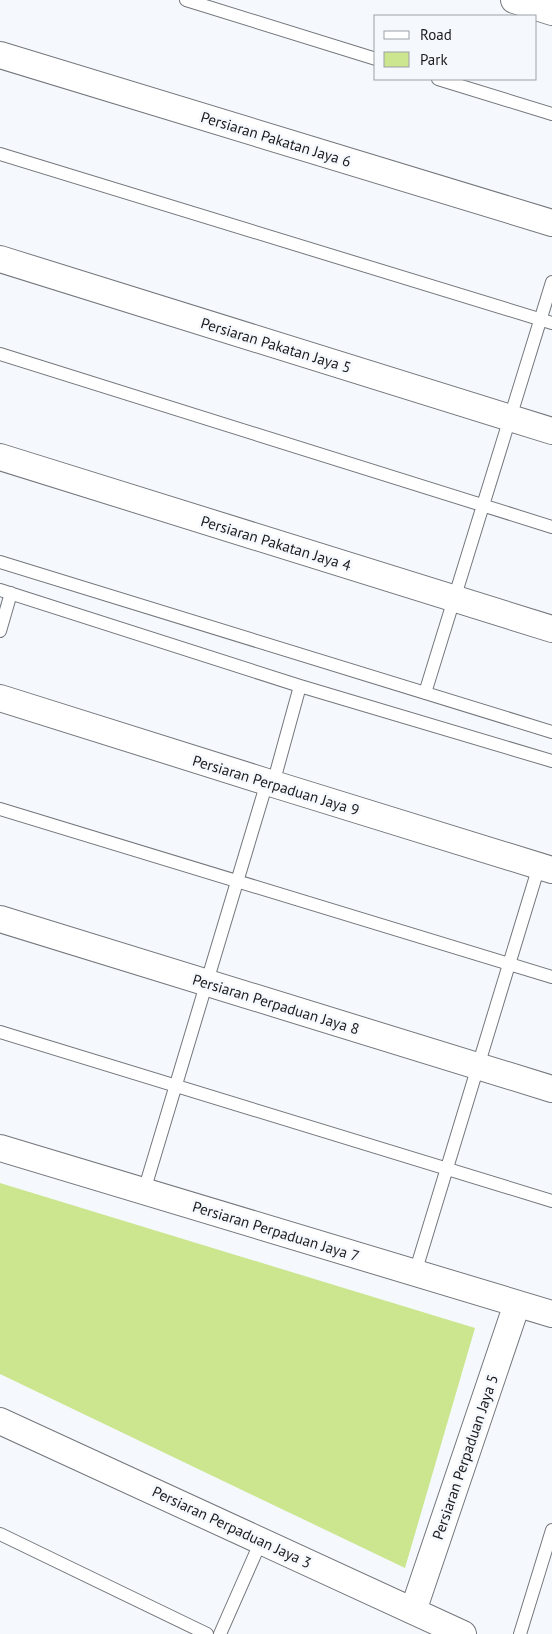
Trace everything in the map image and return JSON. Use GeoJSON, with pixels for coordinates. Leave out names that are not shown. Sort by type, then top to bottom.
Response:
{"type":"FeatureCollection","features":[{"type":"Feature","properties":{"kind":"street"},"geometry":{"type":"LineString","coordinates":[[514,0],[552,12]]}},
{"type":"Feature","properties":{"kind":"street","name":"Persiaran Pakatan Jaya 6"},"geometry":{"type":"LineString","coordinates":[[0,55],[552,223]]}},
{"type":"Feature","properties":{"kind":"street","name":"Persiaran Pakatan Jaya 5"},"geometry":{"type":"LineString","coordinates":[[0,259],[552,430]]}},
{"type":"Feature","properties":{"kind":"street","name":"Persiaran Pakatan Jaya 4"},"geometry":{"type":"LineString","coordinates":[[0,457],[552,629]]}},
{"type":"Feature","properties":{"kind":"street","name":"Persiaran Perpaduan Jaya 9"},"geometry":{"type":"LineString","coordinates":[[0,698],[546,868]]}},
{"type":"Feature","properties":{"kind":"street","name":"Persiaran Perpaduan Jaya 8"},"geometry":{"type":"LineString","coordinates":[[0,919],[552,1089]]}},
{"type":"Feature","properties":{"kind":"street","name":"Persiaran Perpaduan Jaya 7"},"geometry":{"type":"LineString","coordinates":[[0,1148],[552,1314]]}},
{"type":"Feature","properties":{"kind":"street","name":"Persiaran Perpaduan Jaya 5"},"geometry":{"type":"LineString","coordinates":[[413,1611],[517,1304]]}},
{"type":"Feature","properties":{"kind":"street","name":"Persiaran Perpaduan Jaya 3"},"geometry":{"type":"LineString","coordinates":[[0,1421],[463,1634]]}},
{"type":"Feature","properties":{"kind":"lane"},"geometry":{"type":"LineString","coordinates":[[186,0],[374,58]]}},
{"type":"Feature","properties":{"kind":"lane"},"geometry":{"type":"LineString","coordinates":[[441,80],[552,114]]}},
{"type":"Feature","properties":{"kind":"lane"},"geometry":{"type":"LineString","coordinates":[[0,154],[546,321]]}},
{"type":"Feature","properties":{"kind":"lane"},"geometry":{"type":"LineString","coordinates":[[425,693],[510,418],[546,321],[552,282]]}},
{"type":"Feature","properties":{"kind":"lane"},"geometry":{"type":"LineString","coordinates":[[0,354],[552,527]]}},
{"type":"Feature","properties":{"kind":"lane"},"geometry":{"type":"LineString","coordinates":[[0,562],[552,732]]}},
{"type":"Feature","properties":{"kind":"lane"},"geometry":{"type":"LineString","coordinates":[[0,631],[5,592],[300,686],[552,761]]}},
{"type":"Feature","properties":{"kind":"lane"},"geometry":{"type":"LineString","coordinates":[[144,1191],[237,881],[300,686]]}},
{"type":"Feature","properties":{"kind":"lane"},"geometry":{"type":"LineString","coordinates":[[0,809],[552,976]]}},
{"type":"Feature","properties":{"kind":"lane"},"geometry":{"type":"LineString","coordinates":[[414,1273],[509,964],[546,868]]}},
{"type":"Feature","properties":{"kind":"lane"},"geometry":{"type":"LineString","coordinates":[[0,1032],[552,1202]]}},
{"type":"Feature","properties":{"kind":"lane"},"geometry":{"type":"LineString","coordinates":[[520,1634],[552,1530]]}},
{"type":"Feature","properties":{"kind":"lane"},"geometry":{"type":"LineString","coordinates":[[0,1534],[207,1634]]}},
{"type":"Feature","properties":{"kind":"lane"},"geometry":{"type":"LineString","coordinates":[[220,1634],[261,1540]]}},
{"type":"Feature","properties":{"kind":"green space"},"geometry":{"type":"Polygon","coordinates":[[[0,1183],[475,1328],[405,1568],[0,1374],[0,1183]]]}}]}
